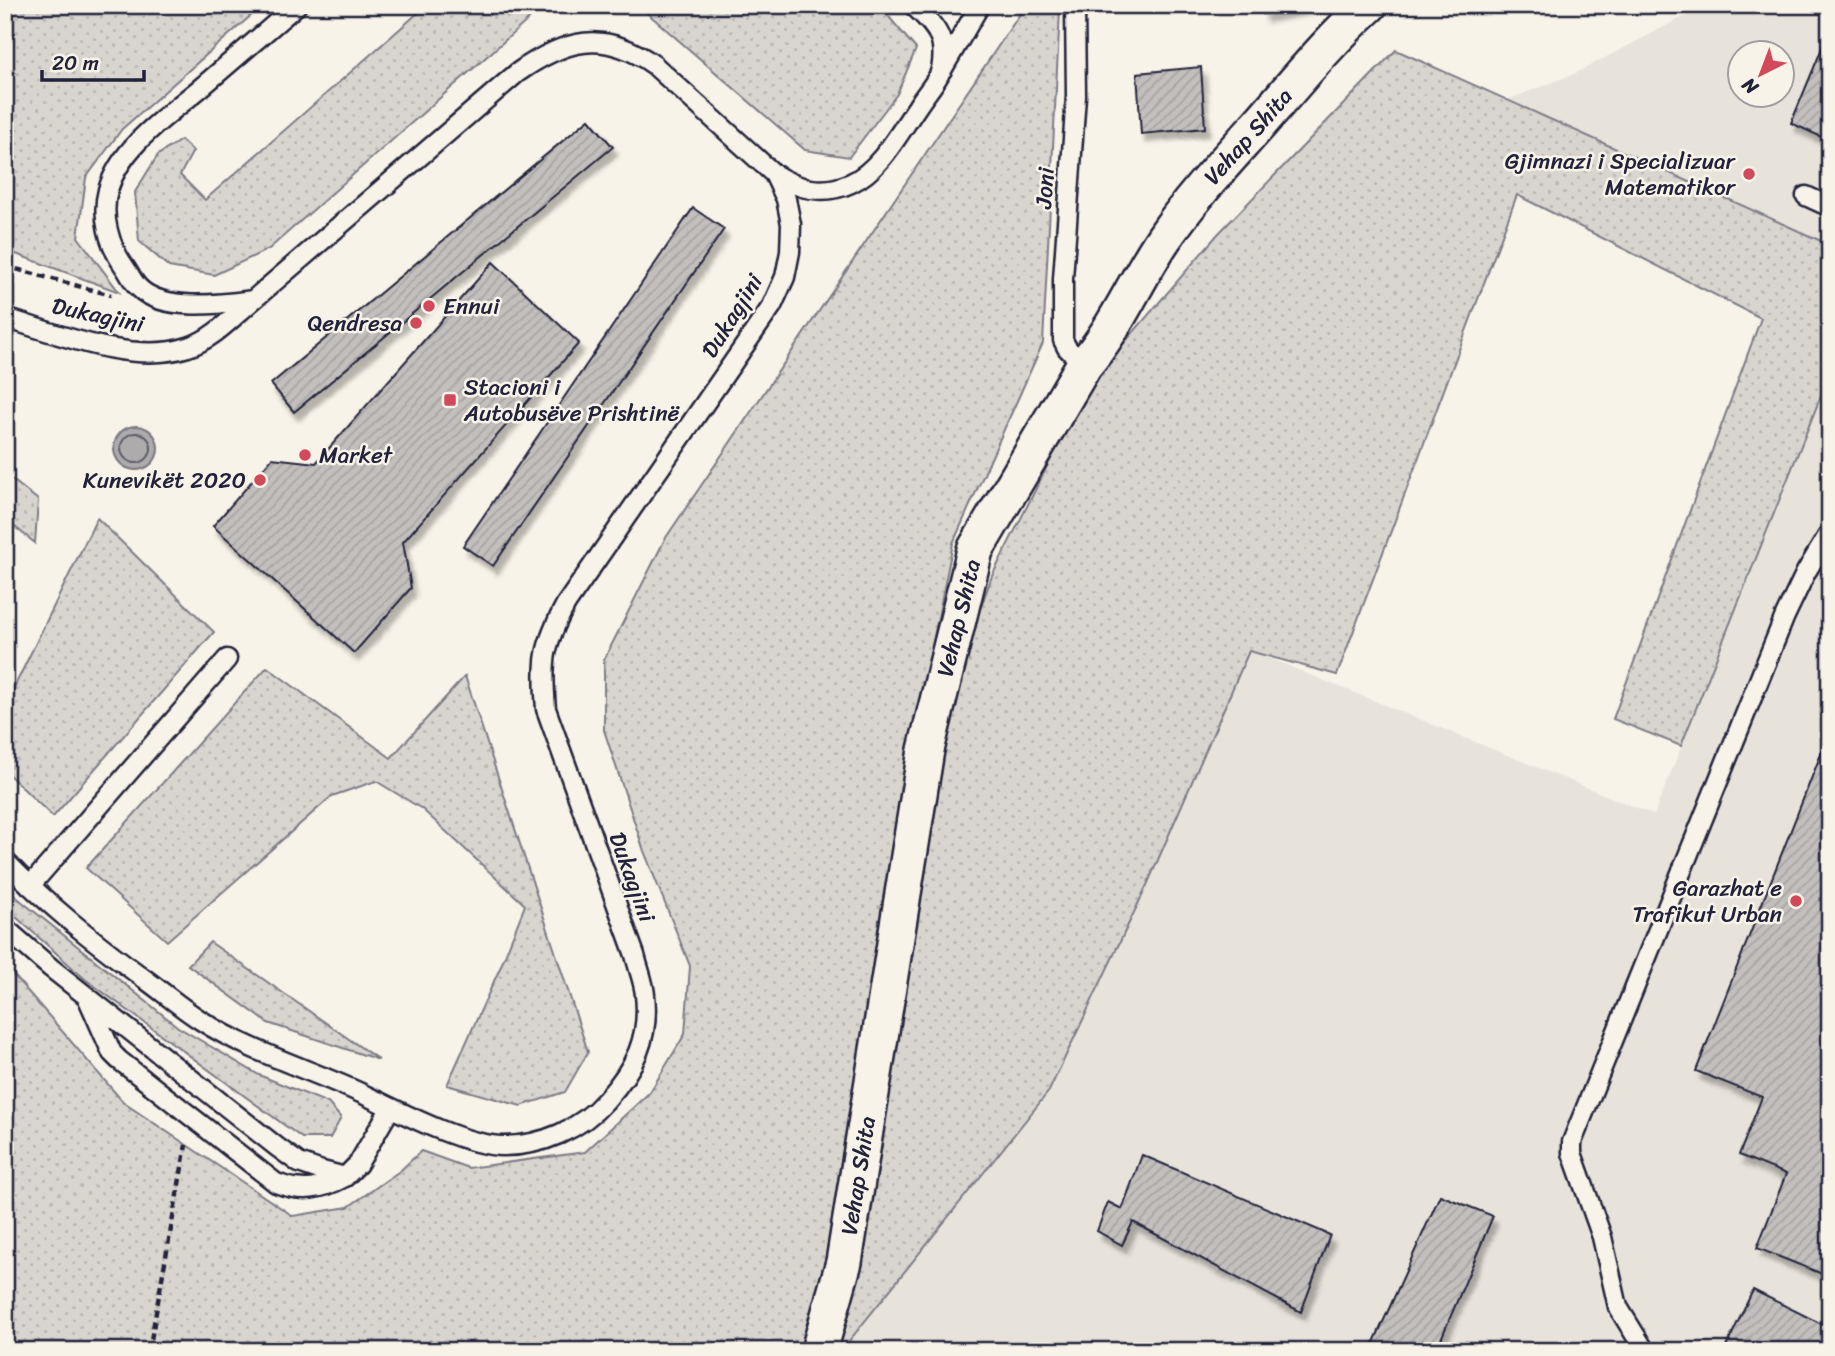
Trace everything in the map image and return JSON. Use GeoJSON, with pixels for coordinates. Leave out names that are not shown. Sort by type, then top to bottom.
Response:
{"type":"FeatureCollection","features":[{"type":"Feature","properties":{"kind":"street","name":"Vehap Shita"},"geometry":{"type":"LineString","coordinates":[[819,1351],[844,1262],[926,750],[975,550],[1084,365],[1102,345],[1129,293],[1165,236],[1342,17],[1369,5]]}},
{"type":"Feature","properties":{"kind":"lane"},"geometry":{"type":"LineString","coordinates":[[253,300],[185,305],[140,289],[119,260],[108,236],[108,190],[117,170],[147,134],[297,5]]}},
{"type":"Feature","properties":{"kind":"lane"},"geometry":{"type":"LineString","coordinates":[[913,5],[932,24],[940,38],[940,73]]}},
{"type":"Feature","properties":{"kind":"lane"},"geometry":{"type":"LineString","coordinates":[[774,174],[793,186],[813,190],[851,183],[868,172],[886,152],[940,73],[980,5]]}},
{"type":"Feature","properties":{"kind":"lane","name":"Joni"},"geometry":{"type":"LineString","coordinates":[[1075,5],[1076,96],[1063,279],[1063,340],[1072,355],[1084,365]]}},
{"type":"Feature","properties":{"kind":"lane","name":"Dukagjini"},"geometry":{"type":"LineString","coordinates":[[5,318],[103,347],[164,352],[191,347],[217,330],[253,300],[517,73],[538,58],[565,46],[584,42],[607,43],[634,51],[654,65],[774,174],[786,199],[791,224],[790,252],[785,277],[772,306],[566,604],[549,636],[542,671],[546,709],[635,954],[645,995],[645,1031],[634,1066],[594,1115],[568,1130],[536,1143],[501,1146],[476,1140],[390,1108],[202,1021],[85,936],[5,861]]}},
{"type":"Feature","properties":{"kind":"lane"},"geometry":{"type":"LineString","coordinates":[[1807,196],[1830,207]]}},
{"type":"Feature","properties":{"kind":"lane"},"geometry":{"type":"LineString","coordinates":[[1645,1351],[1618,1307],[1602,1237],[1572,1153],[1572,1142],[1784,616],[1830,532]]}},
{"type":"Feature","properties":{"kind":"lane"},"geometry":{"type":"LineString","coordinates":[[30,886],[227,659]]}},
{"type":"Feature","properties":{"kind":"lane"},"geometry":{"type":"LineString","coordinates":[[5,928],[86,996],[288,1155],[299,1163],[345,1177]]}},
{"type":"Feature","properties":{"kind":"lane"},"geometry":{"type":"LineString","coordinates":[[86,996],[112,1053],[276,1183],[292,1189],[327,1187],[345,1177],[358,1164],[390,1108]]}},
{"type":"Feature","properties":{"kind":"path"},"geometry":{"type":"LineString","coordinates":[[5,266],[115,296],[129,297],[140,289]]}},
{"type":"Feature","properties":{"kind":"path"},"geometry":{"type":"LineString","coordinates":[[149,1351],[190,1117]]}},
{"type":"Feature","properties":{"kind":"shaded area"},"geometry":{"type":"Polygon","coordinates":[[[5,5],[263,5],[122,129],[86,178],[78,237],[119,292],[5,250],[5,5]]]}},
{"type":"Feature","properties":{"kind":"shaded area"},"geometry":{"type":"Polygon","coordinates":[[[427,5],[545,5],[269,249],[214,275],[169,267],[139,241],[135,192],[158,155],[181,140],[193,151],[180,175],[205,200],[427,5]]]}},
{"type":"Feature","properties":{"kind":"shaded area"},"geometry":{"type":"Polygon","coordinates":[[[638,5],[808,5],[813,10],[842,5],[879,5],[916,49],[897,94],[849,157],[805,150],[638,5]]]}},
{"type":"Feature","properties":{"kind":"shaded area"},"geometry":{"type":"Polygon","coordinates":[[[1026,5],[1052,5],[1060,10],[1043,343],[953,543],[896,825],[833,1278],[810,1351],[5,1351],[5,965],[124,1103],[293,1216],[348,1207],[401,1170],[421,1151],[468,1168],[585,1152],[650,1092],[685,1034],[690,966],[644,851],[604,730],[604,660],[665,539],[1026,5]]]}},
{"type":"Feature","properties":{"kind":"shaded area","name":"Gjimnazi i Specializuar Matematikor"},"geometry":{"type":"Polygon","coordinates":[[[1706,5],[1830,5],[1830,247],[1507,100],[1576,73],[1706,5]]]}},
{"type":"Feature","properties":{"kind":"shaded area"},"geometry":{"type":"Polygon","coordinates":[[[1396,50],[1830,245],[1830,373],[1681,746],[1613,719],[1761,318],[1517,195],[1337,675],[1249,651],[1147,885],[1049,1091],[841,1351],[837,1351],[958,671],[992,576],[1088,385],[1218,234],[1396,50]]]}},
{"type":"Feature","properties":{"kind":"shaded area"},"geometry":{"type":"Polygon","coordinates":[[[1830,373],[1830,1351],[841,1351],[1049,1091],[1147,885],[1249,650],[1654,815],[1830,373]]]}},
{"type":"Feature","properties":{"kind":"shaded area"},"geometry":{"type":"Polygon","coordinates":[[[5,474],[38,500],[35,543],[5,519],[5,474]]]}},
{"type":"Feature","properties":{"kind":"shaded area"},"geometry":{"type":"Polygon","coordinates":[[[97,518],[214,632],[53,817],[5,771],[5,706],[97,518]]]}},
{"type":"Feature","properties":{"kind":"shaded area"},"geometry":{"type":"Polygon","coordinates":[[[267,667],[391,758],[465,676],[588,1052],[565,1092],[521,1106],[447,1085],[500,968],[525,905],[422,809],[376,781],[332,796],[167,941],[86,868],[267,667]]]}},
{"type":"Feature","properties":{"kind":"shaded area"},"geometry":{"type":"Polygon","coordinates":[[[5,888],[178,1027],[259,1075],[328,1103],[341,1118],[330,1138],[302,1138],[85,979],[5,907],[5,888]]]}},
{"type":"Feature","properties":{"kind":"shaded area"},"geometry":{"type":"Polygon","coordinates":[[[210,942],[379,1060],[268,1023],[188,965],[210,942]]]}},
{"type":"Feature","properties":{"kind":"water"},"geometry":{"type":"Polygon","coordinates":[[[136,426],[152,432],[158,448],[152,464],[136,470],[120,464],[114,448],[120,432],[136,426]]]}},
{"type":"Feature","properties":{"kind":"building"},"geometry":{"type":"Polygon","coordinates":[[[1262,5],[1313,5],[1263,14],[1262,5]]]}},
{"type":"Feature","properties":{"kind":"building"},"geometry":{"type":"Polygon","coordinates":[[[1825,41],[1830,43],[1830,141],[1791,123],[1825,41]]]}},
{"type":"Feature","properties":{"kind":"building"},"geometry":{"type":"Polygon","coordinates":[[[1201,67],[1205,128],[1141,134],[1137,73],[1201,67]]]}},
{"type":"Feature","properties":{"kind":"building"},"geometry":{"type":"Polygon","coordinates":[[[589,119],[613,147],[294,412],[271,384],[589,119]]]}},
{"type":"Feature","properties":{"kind":"building"},"geometry":{"type":"Polygon","coordinates":[[[693,208],[724,229],[493,566],[463,546],[693,208]]]}},
{"type":"Feature","properties":{"kind":"building","name":"Stacioni i Autobusëve Prishtinë"},"geometry":{"type":"Polygon","coordinates":[[[493,262],[579,343],[403,542],[411,588],[354,653],[213,526],[272,458],[316,463],[493,262]]]}},
{"type":"Feature","properties":{"kind":"building","name":"Garazhat e Trafikut Urban"},"geometry":{"type":"Polygon","coordinates":[[[1830,731],[1830,1277],[1757,1248],[1786,1174],[1739,1155],[1762,1097],[1696,1071],[1830,731]]]}},
{"type":"Feature","properties":{"kind":"building"},"geometry":{"type":"Polygon","coordinates":[[[1142,1155],[1330,1235],[1301,1312],[1133,1222],[1122,1245],[1097,1231],[1108,1202],[1122,1209],[1142,1155]]]}},
{"type":"Feature","properties":{"kind":"building"},"geometry":{"type":"Polygon","coordinates":[[[1440,1195],[1493,1216],[1436,1351],[1370,1351],[1440,1195]]]}},
{"type":"Feature","properties":{"kind":"building"},"geometry":{"type":"Polygon","coordinates":[[[1753,1290],[1830,1328],[1830,1351],[1724,1351],[1753,1290]]]}},
{"type":"Feature","properties":{"kind":"place","name":"Gjimnazi i Specializuar Matematikor"},"geometry":{"type":"Point","coordinates":[1749,174]}},
{"type":"Feature","properties":{"kind":"place","name":"Ennui"},"geometry":{"type":"Point","coordinates":[429,306]}},
{"type":"Feature","properties":{"kind":"place","name":"Qendresa"},"geometry":{"type":"Point","coordinates":[416,323]}},
{"type":"Feature","properties":{"kind":"place","name":"Stacioni i Autobusëve Prishtinë"},"geometry":{"type":"Point","coordinates":[450,400]}},
{"type":"Feature","properties":{"kind":"place","name":"Market"},"geometry":{"type":"Point","coordinates":[305,455]}},
{"type":"Feature","properties":{"kind":"place","name":"Kunevikët 2020"},"geometry":{"type":"Point","coordinates":[260,480]}},
{"type":"Feature","properties":{"kind":"place","name":"Garazhat e Trafikut Urban"},"geometry":{"type":"Point","coordinates":[1796,901]}}]}
